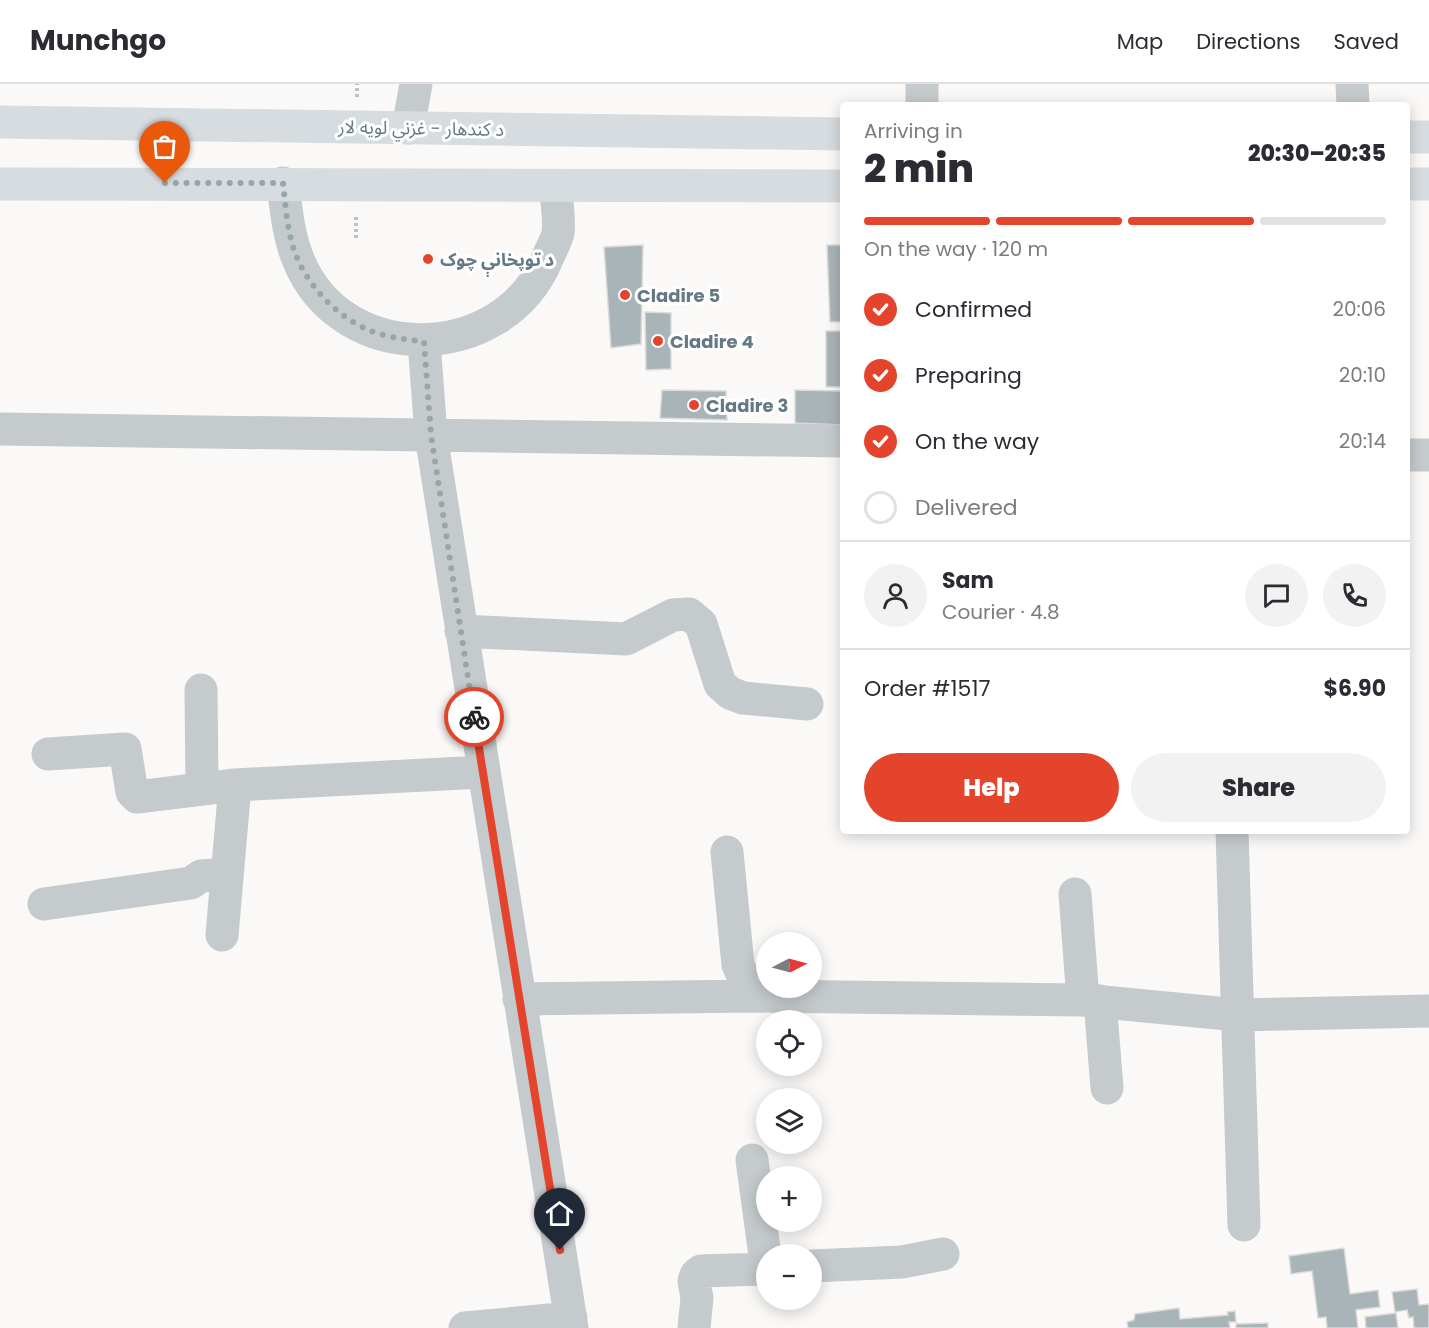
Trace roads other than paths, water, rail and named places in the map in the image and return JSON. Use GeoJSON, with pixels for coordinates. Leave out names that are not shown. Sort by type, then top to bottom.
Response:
{"type":"FeatureCollection","features":[{"type":"Feature","properties":{"kind":"highway","name":"د کندهار - غزني لويه لار"},"geometry":{"type":"LineString","coordinates":[[0,122],[840,134]]}},
{"type":"Feature","properties":{"kind":"highway"},"geometry":{"type":"LineString","coordinates":[[1410,137],[1429,137]]}},
{"type":"Feature","properties":{"kind":"highway"},"geometry":{"type":"LineString","coordinates":[[0,184],[840,186]]}},
{"type":"Feature","properties":{"kind":"highway"},"geometry":{"type":"LineString","coordinates":[[1410,184],[1429,184]]}},
{"type":"Feature","properties":{"kind":"street"},"geometry":{"type":"LineString","coordinates":[[408,128],[416,84]]}},
{"type":"Feature","properties":{"kind":"street"},"geometry":{"type":"LineString","coordinates":[[922,84],[922,102]]}},
{"type":"Feature","properties":{"kind":"street"},"geometry":{"type":"LineString","coordinates":[[1352,84],[1353,102]]}},
{"type":"Feature","properties":{"kind":"street"},"geometry":{"type":"LineString","coordinates":[[283,183],[287,222],[298,260],[319,294],[349,320],[385,336],[424,342],[470,333],[510,311],[540,276],[558,233],[556,187]]}},
{"type":"Feature","properties":{"kind":"street"},"geometry":{"type":"LineString","coordinates":[[424,342],[431,435],[482,772],[571,1323],[465,1328]]}},
{"type":"Feature","properties":{"kind":"street"},"geometry":{"type":"LineString","coordinates":[[0,429],[840,441]]}},
{"type":"Feature","properties":{"kind":"street"},"geometry":{"type":"LineString","coordinates":[[1410,455],[1429,455]]}},
{"type":"Feature","properties":{"kind":"street"},"geometry":{"type":"LineString","coordinates":[[461,631],[626,639],[673,615],[689,614],[700,624],[720,684],[730,693],[743,698],[807,704]]}},
{"type":"Feature","properties":{"kind":"street"},"geometry":{"type":"LineString","coordinates":[[201,690],[202,788]]}},
{"type":"Feature","properties":{"kind":"street"},"geometry":{"type":"LineString","coordinates":[[48,754],[125,749],[132,792],[137,797],[235,785],[482,772]]}},
{"type":"Feature","properties":{"kind":"street"},"geometry":{"type":"LineString","coordinates":[[222,935],[235,785]]}},
{"type":"Feature","properties":{"kind":"street"},"geometry":{"type":"LineString","coordinates":[[1232,834],[1244,1225]]}},
{"type":"Feature","properties":{"kind":"street"},"geometry":{"type":"LineString","coordinates":[[728,852],[738,965],[752,996]]}},
{"type":"Feature","properties":{"kind":"street"},"geometry":{"type":"LineString","coordinates":[[44,904],[191,883],[201,876],[227,874]]}},
{"type":"Feature","properties":{"kind":"street"},"geometry":{"type":"LineString","coordinates":[[1075,894],[1107,1088]]}},
{"type":"Feature","properties":{"kind":"street"},"geometry":{"type":"LineString","coordinates":[[519,999],[752,996],[1091,1000],[1238,1015],[1429,1011]]}},
{"type":"Feature","properties":{"kind":"street"},"geometry":{"type":"LineString","coordinates":[[752,1160],[763,1244]]}},
{"type":"Feature","properties":{"kind":"street"},"geometry":{"type":"LineString","coordinates":[[822,1266],[902,1262],[943,1254]]}},
{"type":"Feature","properties":{"kind":"street"},"geometry":{"type":"LineString","coordinates":[[694,1328],[697,1298],[694,1281],[696,1275],[701,1271],[756,1269]]}},
{"type":"Feature","properties":{"kind":"place","name":"د توپخانې چوک"},"geometry":{"type":"Point","coordinates":[428,259]}},
{"type":"Feature","properties":{"kind":"place","name":"Cladire 5"},"geometry":{"type":"Point","coordinates":[625,295]}},
{"type":"Feature","properties":{"kind":"place","name":"Cladire 4"},"geometry":{"type":"Point","coordinates":[658,341]}},
{"type":"Feature","properties":{"kind":"place","name":"Cladire 3"},"geometry":{"type":"Point","coordinates":[694,405]}}]}
